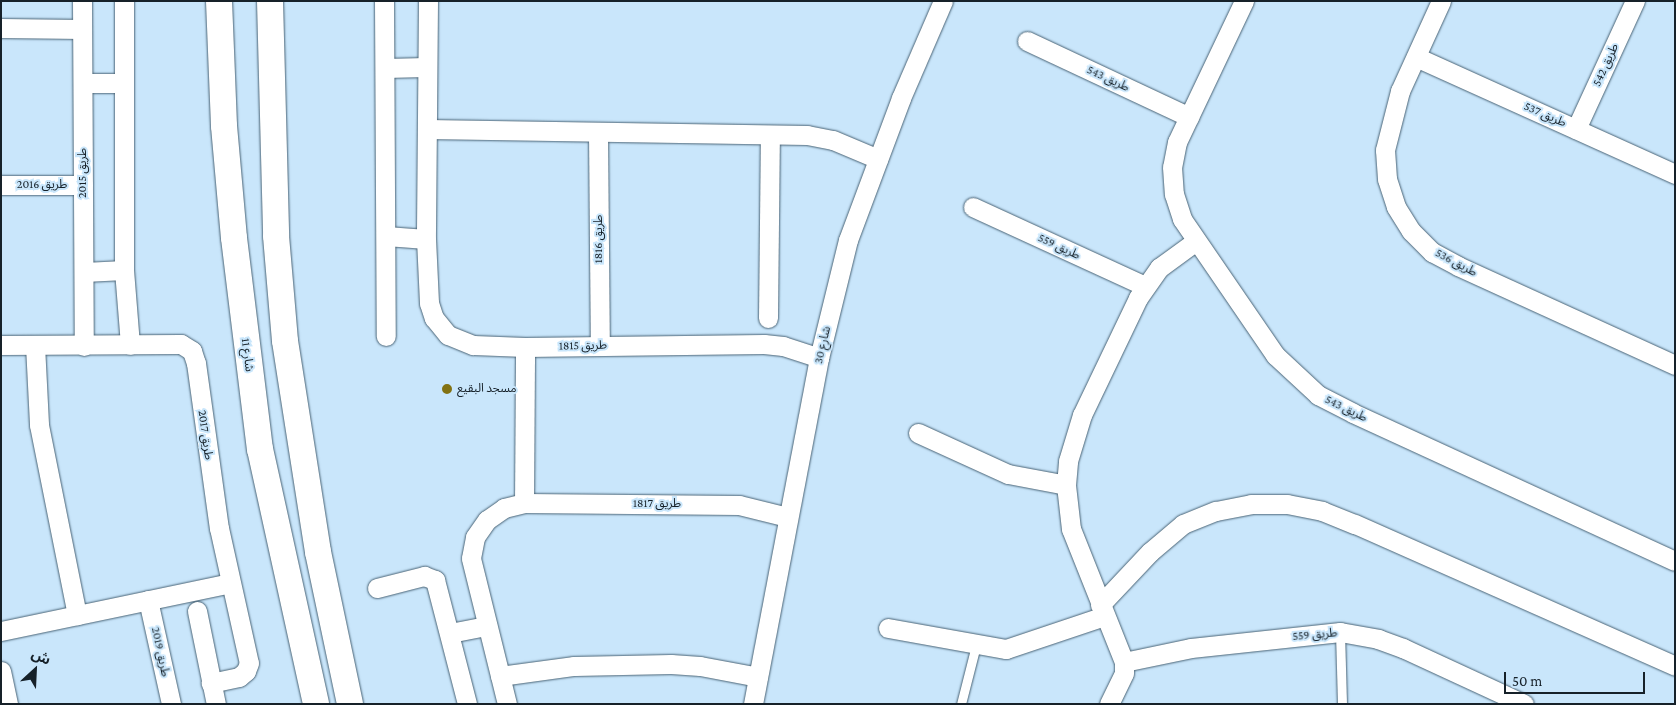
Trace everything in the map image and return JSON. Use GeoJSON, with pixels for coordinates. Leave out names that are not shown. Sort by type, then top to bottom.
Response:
{"type":"FeatureCollection","features":[{"type":"Feature","properties":{"kind":"street","name":"طريق 2015"},"geometry":{"type":"LineString","coordinates":[[82,1],[84,346]]}},
{"type":"Feature","properties":{"kind":"street"},"geometry":{"type":"LineString","coordinates":[[124,1],[124,270],[130,345]]}},
{"type":"Feature","properties":{"kind":"street","name":"شارع 11"},"geometry":{"type":"LineString","coordinates":[[219,1],[226,145],[258,439],[316,704]]}},
{"type":"Feature","properties":{"kind":"street"},"geometry":{"type":"LineString","coordinates":[[270,1],[276,236],[286,341],[318,552],[350,704]]}},
{"type":"Feature","properties":{"kind":"street"},"geometry":{"type":"LineString","coordinates":[[384,1],[386,336]]}},
{"type":"Feature","properties":{"kind":"street","name":"طريق 1815"},"geometry":{"type":"LineString","coordinates":[[428,1],[426,239],[429,303],[434,318],[448,335],[473,345],[525,347],[764,344],[784,346],[819,358]]}},
{"type":"Feature","properties":{"kind":"street","name":"شارع 30"},"geometry":{"type":"LineString","coordinates":[[753,704],[819,358],[848,240],[878,159],[943,1]]}},
{"type":"Feature","properties":{"kind":"street","name":"طريق 543"},"geometry":{"type":"LineString","coordinates":[[1244,1],[1177,142],[1173,176],[1174,194],[1182,219],[1275,355],[1318,395],[1675,561]]}},
{"type":"Feature","properties":{"kind":"street","name":"طريق 536"},"geometry":{"type":"LineString","coordinates":[[1441,1],[1390,121],[1385,150],[1387,179],[1396,206],[1411,231],[1432,252],[1458,266],[1675,366]]}},
{"type":"Feature","properties":{"kind":"street","name":"طريق 542"},"geometry":{"type":"LineString","coordinates":[[1576,129],[1635,1]]}},
{"type":"Feature","properties":{"kind":"street"},"geometry":{"type":"LineString","coordinates":[[1,28],[82,29]]}},
{"type":"Feature","properties":{"kind":"street","name":"طريق 543"},"geometry":{"type":"LineString","coordinates":[[1028,41],[1189,117]]}},
{"type":"Feature","properties":{"kind":"street","name":"طريق 537"},"geometry":{"type":"LineString","coordinates":[[1416,57],[1675,174]]}},
{"type":"Feature","properties":{"kind":"street"},"geometry":{"type":"LineString","coordinates":[[384,68],[426,67]]}},
{"type":"Feature","properties":{"kind":"street"},"geometry":{"type":"LineString","coordinates":[[82,83],[124,82]]}},
{"type":"Feature","properties":{"kind":"street"},"geometry":{"type":"LineString","coordinates":[[427,129],[820,137],[878,159]]}},
{"type":"Feature","properties":{"kind":"street","name":"طريق 1816"},"geometry":{"type":"LineString","coordinates":[[598,132],[600,346]]}},
{"type":"Feature","properties":{"kind":"street"},"geometry":{"type":"LineString","coordinates":[[768,318],[770,135]]}},
{"type":"Feature","properties":{"kind":"street","name":"طريق 2016"},"geometry":{"type":"LineString","coordinates":[[1,186],[83,185]]}},
{"type":"Feature","properties":{"kind":"street","name":"طريق 559"},"geometry":{"type":"LineString","coordinates":[[973,207],[1145,286]]}},
{"type":"Feature","properties":{"kind":"street"},"geometry":{"type":"LineString","coordinates":[[386,236],[426,239]]}},
{"type":"Feature","properties":{"kind":"street"},"geometry":{"type":"LineString","coordinates":[[1109,704],[1124,673],[1124,662],[1102,611],[1071,529],[1066,485],[1074,438],[1145,286],[1171,258],[1196,241]]}},
{"type":"Feature","properties":{"kind":"street"},"geometry":{"type":"LineString","coordinates":[[84,272],[124,270]]}},
{"type":"Feature","properties":{"kind":"street","name":"طريق 2017"},"geometry":{"type":"LineString","coordinates":[[1,345],[181,344],[195,356],[210,473],[230,583],[248,663],[246,671],[239,678],[211,683]]}},
{"type":"Feature","properties":{"kind":"street"},"geometry":{"type":"LineString","coordinates":[[35,345],[36,398],[43,452],[77,615]]}},
{"type":"Feature","properties":{"kind":"street"},"geometry":{"type":"LineString","coordinates":[[524,503],[525,347]]}},
{"type":"Feature","properties":{"kind":"street"},"geometry":{"type":"LineString","coordinates":[[918,433],[1008,474],[1066,485]]}},
{"type":"Feature","properties":{"kind":"street","name":"طريق 1817"},"geometry":{"type":"LineString","coordinates":[[507,704],[471,558],[475,537],[487,520],[504,508],[524,503],[740,505],[788,516]]}},
{"type":"Feature","properties":{"kind":"street"},"geometry":{"type":"LineString","coordinates":[[888,628],[976,646],[1006,649],[1102,611],[1150,552],[1183,524],[1225,509],[1251,504],[1287,504],[1322,511],[1355,524],[1675,666]]}},
{"type":"Feature","properties":{"kind":"street"},"geometry":{"type":"LineString","coordinates":[[377,588],[430,576],[438,585],[467,704]]}},
{"type":"Feature","properties":{"kind":"street"},"geometry":{"type":"LineString","coordinates":[[1,631],[230,583]]}},
{"type":"Feature","properties":{"kind":"street","name":"طريق 2019"},"geometry":{"type":"LineString","coordinates":[[148,600],[171,704]]}},
{"type":"Feature","properties":{"kind":"street"},"geometry":{"type":"LineString","coordinates":[[197,611],[216,704]]}},
{"type":"Feature","properties":{"kind":"street"},"geometry":{"type":"LineString","coordinates":[[450,633],[488,626]]}},
{"type":"Feature","properties":{"kind":"street","name":"طريق 559"},"geometry":{"type":"LineString","coordinates":[[1124,662],[1191,648],[1340,632],[1378,639],[1403,648],[1524,704]]}},
{"type":"Feature","properties":{"kind":"street"},"geometry":{"type":"LineString","coordinates":[[500,676],[574,666],[671,664],[700,666],[758,677]]}},
{"type":"Feature","properties":{"kind":"street"},"geometry":{"type":"LineString","coordinates":[[1,670],[8,704]]}},
{"type":"Feature","properties":{"kind":"lane"},"geometry":{"type":"LineString","coordinates":[[1340,632],[1342,704]]}},
{"type":"Feature","properties":{"kind":"lane"},"geometry":{"type":"LineString","coordinates":[[961,704],[976,646]]}},
{"type":"Feature","properties":{"kind":"place","name":"مسجد البقيع"},"geometry":{"type":"Point","coordinates":[447,389]}}]}
